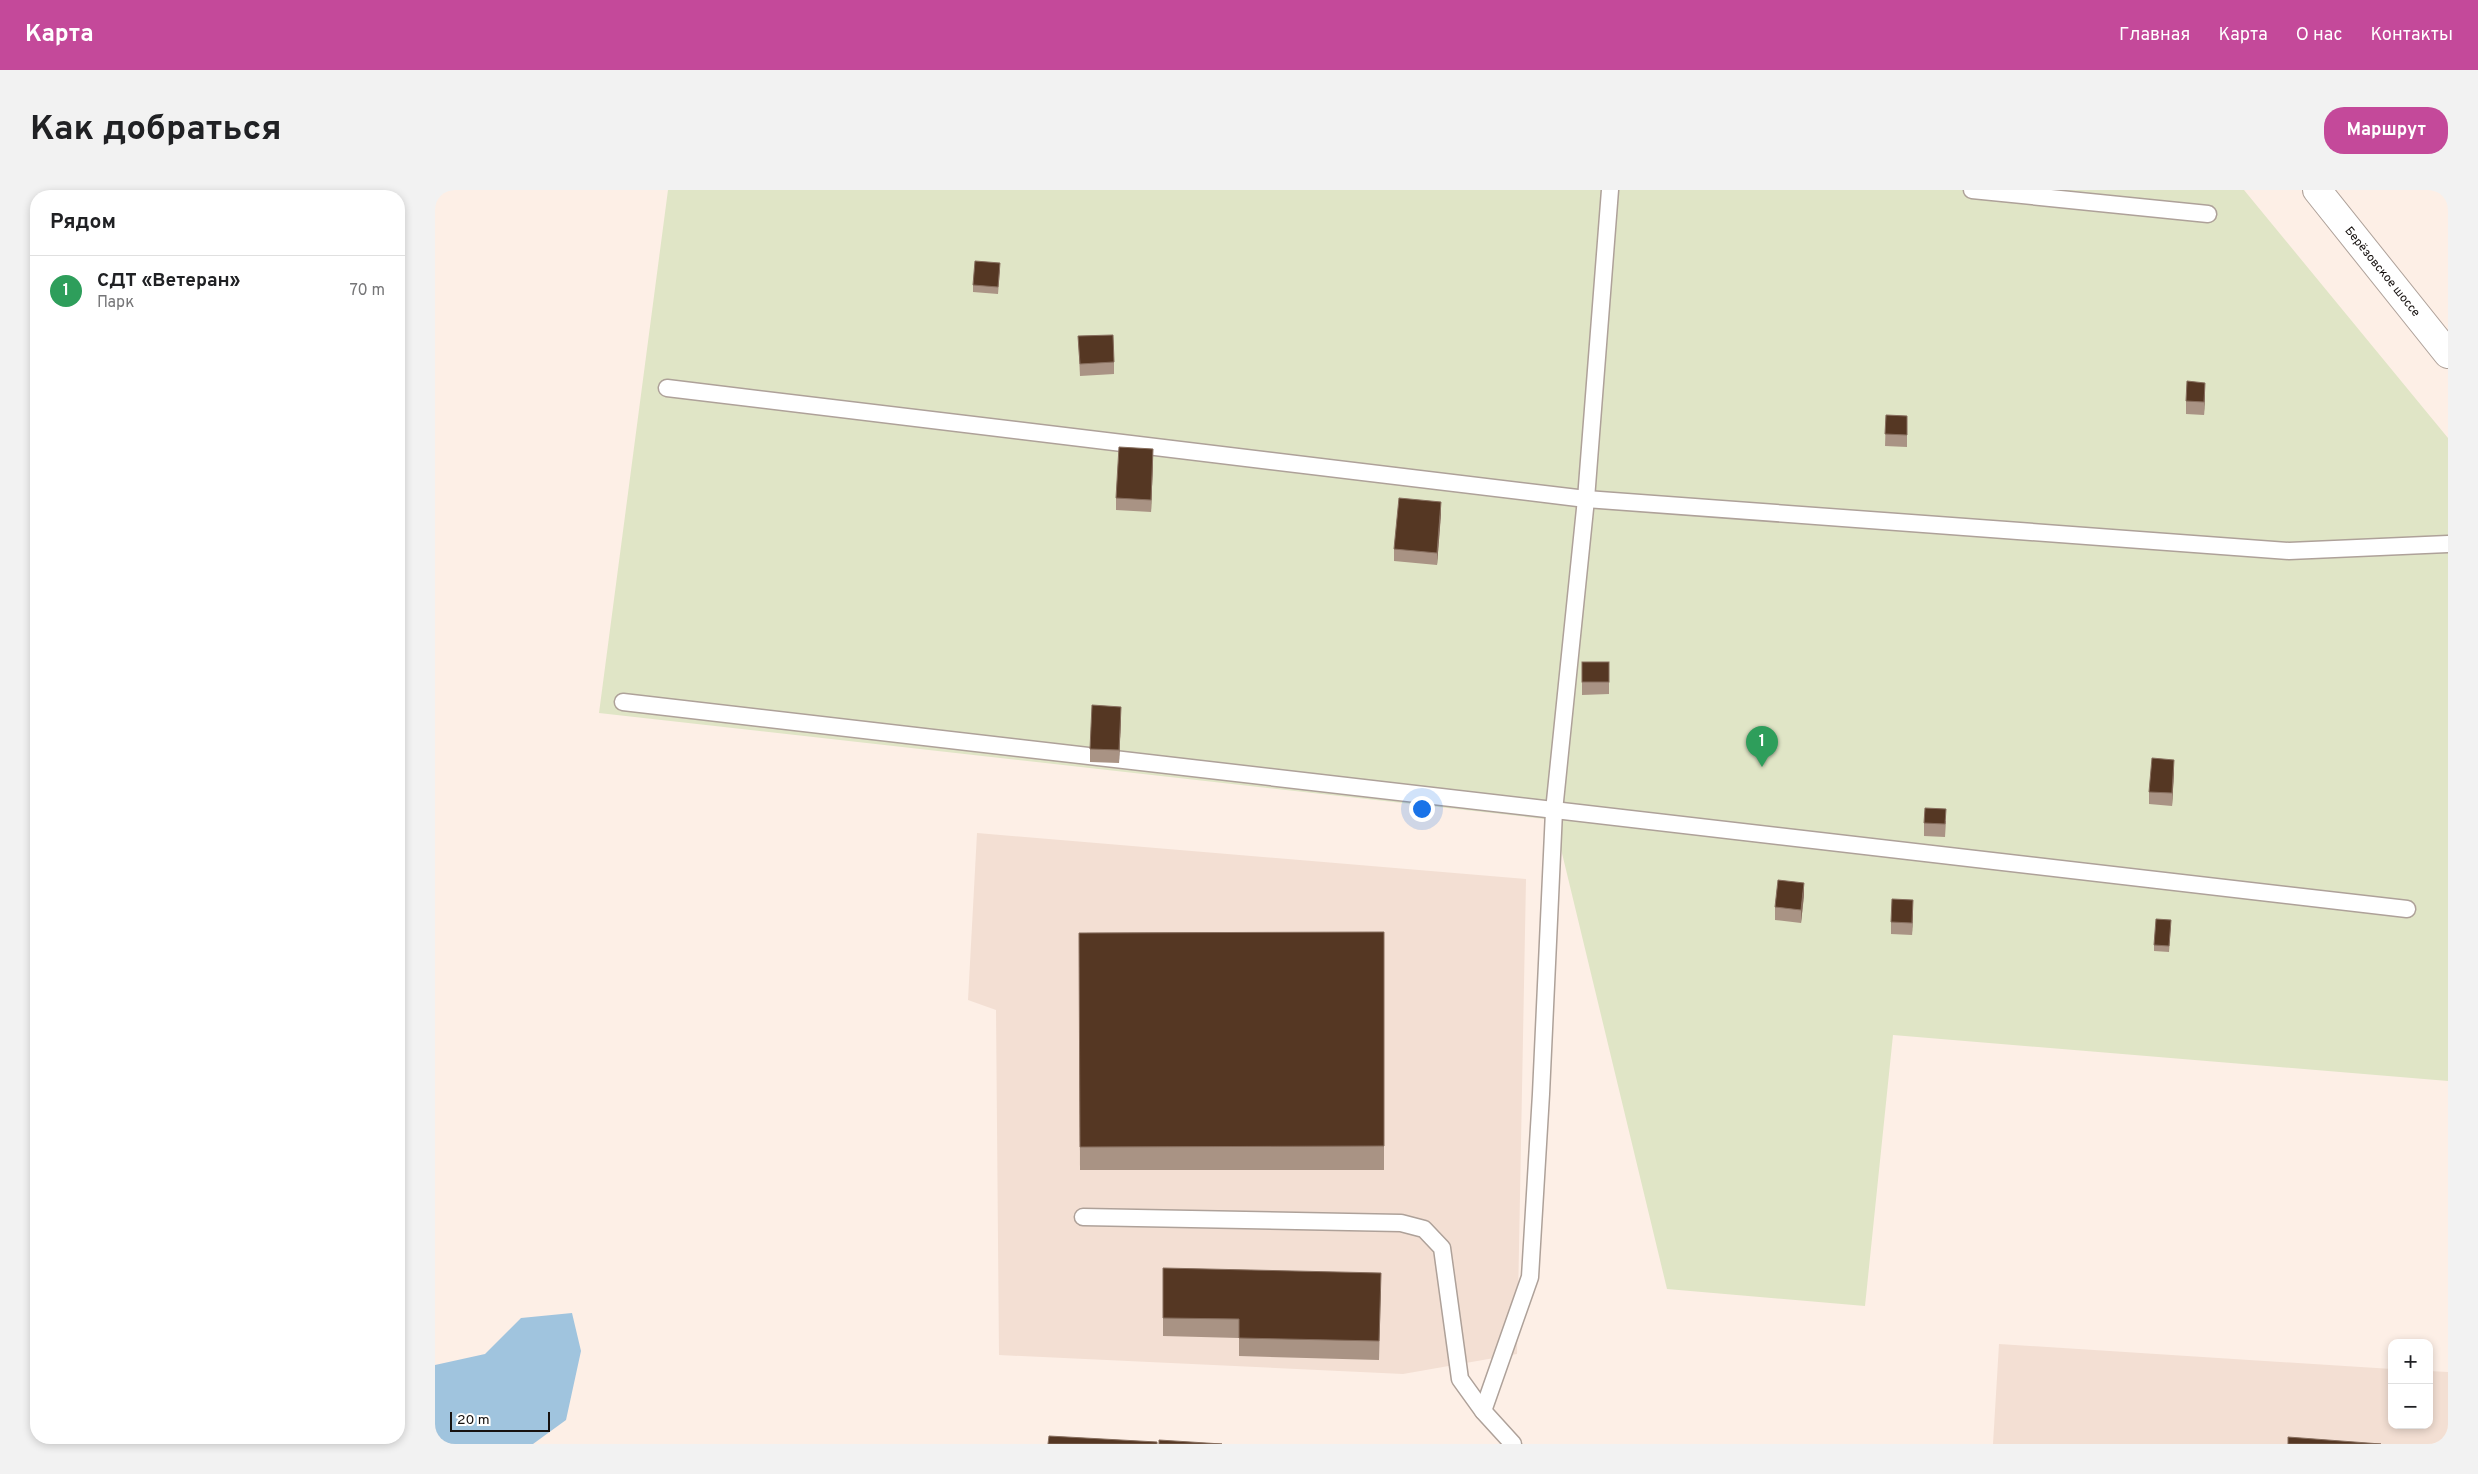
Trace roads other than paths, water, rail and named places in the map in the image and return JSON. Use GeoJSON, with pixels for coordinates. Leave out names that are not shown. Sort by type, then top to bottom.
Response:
{"type":"FeatureCollection","features":[{"type":"Feature","properties":{"kind":"street","name":"Берёзовское шоссе"},"geometry":{"type":"LineString","coordinates":[[2317,190],[2448,354]]}},
{"type":"Feature","properties":{"kind":"lane"},"geometry":{"type":"LineString","coordinates":[[1483,1411],[1530,1277],[1541,1094],[1554,811],[1586,499],[1610,190]]}},
{"type":"Feature","properties":{"kind":"lane"},"geometry":{"type":"LineString","coordinates":[[1972,190],[2208,214]]}},
{"type":"Feature","properties":{"kind":"lane"},"geometry":{"type":"LineString","coordinates":[[667,388],[1586,499],[2289,551],[2448,544]]}},
{"type":"Feature","properties":{"kind":"lane"},"geometry":{"type":"LineString","coordinates":[[623,702],[2407,909]]}},
{"type":"Feature","properties":{"kind":"lane"},"geometry":{"type":"LineString","coordinates":[[1083,1217],[1401,1223],[1424,1229],[1441,1248],[1460,1379],[1483,1411],[1513,1444]]}},
{"type":"Feature","properties":{"kind":"water"},"geometry":{"type":"Polygon","coordinates":[[[572,1313],[581,1351],[566,1420],[533,1444],[435,1444],[435,1365],[485,1354],[521,1318],[572,1313]]]}},
{"type":"Feature","properties":{"kind":"place","name":"СДТ «Ветеран»"},"geometry":{"type":"Point","coordinates":[1762,767]}}]}
